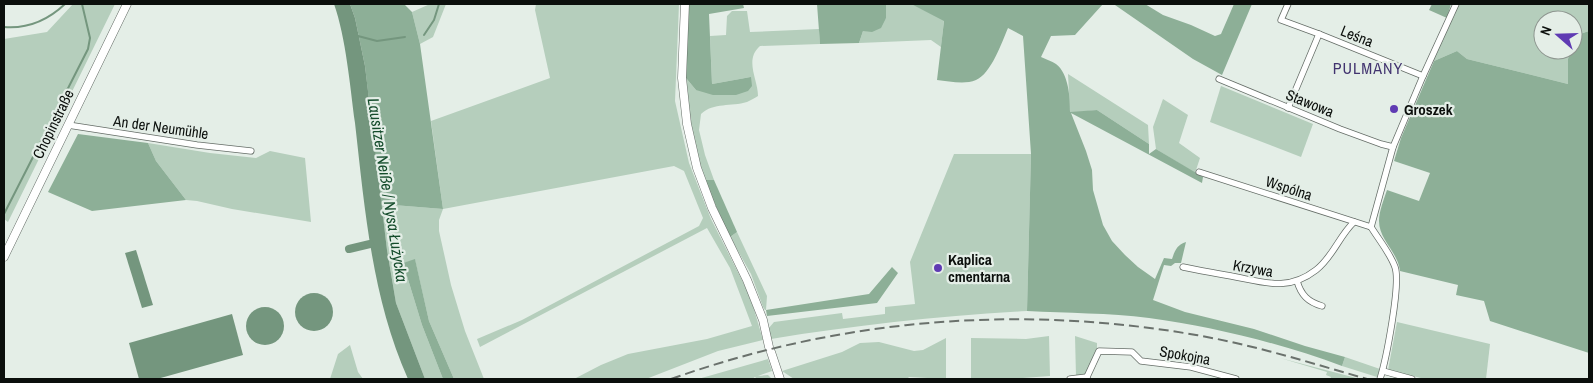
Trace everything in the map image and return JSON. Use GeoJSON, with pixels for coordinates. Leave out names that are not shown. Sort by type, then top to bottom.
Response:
{"type":"FeatureCollection","features":[{"type":"Feature","properties":{"kind":"street","name":"Chopinstraße"},"geometry":{"type":"LineString","coordinates":[[4,257],[127,4]]}},
{"type":"Feature","properties":{"kind":"street"},"geometry":{"type":"LineString","coordinates":[[685,4],[682,78],[687,124],[697,168],[712,208],[758,306],[780,379]]}},
{"type":"Feature","properties":{"kind":"street","name":"Leśna"},"geometry":{"type":"LineString","coordinates":[[1288,4],[1281,20],[1423,76]]}},
{"type":"Feature","properties":{"kind":"street"},"geometry":{"type":"LineString","coordinates":[[1380,379],[1390,333],[1397,280],[1396,268],[1371,227],[1394,147],[1423,76],[1456,4]]}},
{"type":"Feature","properties":{"kind":"street"},"geometry":{"type":"LineString","coordinates":[[1288,108],[1319,34]]}},
{"type":"Feature","properties":{"kind":"street","name":"Stawowa"},"geometry":{"type":"LineString","coordinates":[[1219,79],[1340,129],[1394,147]]}},
{"type":"Feature","properties":{"kind":"street","name":"An der Neumühle"},"geometry":{"type":"LineString","coordinates":[[68,125],[197,145],[251,151]]}},
{"type":"Feature","properties":{"kind":"street","name":"Wspólna"},"geometry":{"type":"LineString","coordinates":[[1199,172],[1371,227]]}},
{"type":"Feature","properties":{"kind":"street","name":"Krzywa"},"geometry":{"type":"LineString","coordinates":[[1183,267],[1277,285],[1297,281],[1316,270],[1328,258],[1345,230],[1354,222]]}},
{"type":"Feature","properties":{"kind":"street"},"geometry":{"type":"LineString","coordinates":[[1297,281],[1300,291],[1305,298],[1322,306]]}},
{"type":"Feature","properties":{"kind":"street","name":"Spokojna"},"geometry":{"type":"LineString","coordinates":[[1087,378],[1099,350],[1132,352],[1140,361],[1191,367],[1236,379]]}},
{"type":"Feature","properties":{"kind":"street"},"geometry":{"type":"LineString","coordinates":[[1383,371],[1412,379]]}},
{"type":"Feature","properties":{"kind":"street"},"geometry":{"type":"LineString","coordinates":[[1070,379],[1087,378]]}},
{"type":"Feature","properties":{"kind":"shaded area"},"geometry":{"type":"Polygon","coordinates":[[[73,4],[115,4],[8,222],[4,219],[4,39],[47,32],[73,4]]]}},
{"type":"Feature","properties":{"kind":"shaded area"},"geometry":{"type":"Polygon","coordinates":[[[334,4],[350,4],[355,18],[365,66],[387,250],[396,303],[425,379],[408,379],[386,317],[378,286],[367,221],[347,62],[342,32],[334,4]]]}},
{"type":"Feature","properties":{"kind":"shaded area"},"geometry":{"type":"Polygon","coordinates":[[[350,4],[404,4],[412,12],[420,44],[443,209],[381,204],[365,66],[355,18],[350,4]]]}},
{"type":"Feature","properties":{"kind":"shaded area"},"geometry":{"type":"Polygon","coordinates":[[[430,4],[446,4],[433,37],[420,44],[412,12],[430,4]]]}},
{"type":"Feature","properties":{"kind":"shaded area"},"geometry":{"type":"Polygon","coordinates":[[[536,4],[679,4],[675,101],[689,163],[711,219],[750,296],[763,340],[718,351],[646,379],[574,379],[628,354],[707,339],[752,326],[730,268],[707,228],[480,347],[477,339],[522,320],[699,226],[703,218],[684,171],[674,166],[443,209],[431,121],[550,78],[535,10],[536,4]]]}},
{"type":"Feature","properties":{"kind":"shaded area"},"geometry":{"type":"Polygon","coordinates":[[[688,4],[743,4],[744,8],[709,14],[712,84],[751,77],[752,86],[748,91],[736,95],[713,95],[696,90],[686,78],[688,4]]]}},
{"type":"Feature","properties":{"kind":"shaded area"},"geometry":{"type":"Polygon","coordinates":[[[817,4],[886,4],[886,18],[881,28],[872,32],[863,31],[859,43],[820,44],[817,4]]]}},
{"type":"Feature","properties":{"kind":"shaded area"},"geometry":{"type":"Polygon","coordinates":[[[886,4],[911,4],[944,20],[941,47],[931,40],[859,43],[863,31],[886,18],[886,4]]]}},
{"type":"Feature","properties":{"kind":"shaded area"},"geometry":{"type":"Polygon","coordinates":[[[911,4],[1103,4],[1075,35],[1051,36],[1041,57],[1056,64],[1064,74],[1068,86],[1070,112],[1097,110],[1149,144],[1149,154],[1156,149],[1203,177],[1202,183],[1071,113],[1092,170],[1093,190],[1103,225],[1112,241],[1138,267],[1155,279],[1164,258],[1172,259],[1177,248],[1186,242],[1181,263],[1175,263],[1171,266],[1164,265],[1153,300],[1185,312],[1254,329],[1345,357],[1342,366],[1271,343],[1173,322],[1119,315],[1027,311],[1031,154],[1023,36],[1008,28],[991,65],[976,80],[962,82],[937,80],[944,21],[911,4]]]}},
{"type":"Feature","properties":{"kind":"shaded area"},"geometry":{"type":"Polygon","coordinates":[[[1115,4],[1145,4],[1163,15],[1215,36],[1221,34],[1234,4],[1252,4],[1222,75],[1193,59],[1115,4]]]}},
{"type":"Feature","properties":{"kind":"shaded area"},"geometry":{"type":"Polygon","coordinates":[[[1432,4],[1451,4],[1447,18],[1429,10],[1432,4]]]}},
{"type":"Feature","properties":{"kind":"shaded area"},"geometry":{"type":"Polygon","coordinates":[[[1459,4],[1589,4],[1589,31],[1583,33],[1583,10],[1533,10],[1533,60],[1568,60],[1568,84],[1467,59],[1457,51],[1432,61],[1459,4]]]}},
{"type":"Feature","properties":{"kind":"shaded area"},"geometry":{"type":"Polygon","coordinates":[[[732,11],[747,11],[750,32],[819,29],[820,44],[760,46],[755,51],[752,63],[758,96],[747,102],[717,106],[701,114],[699,130],[714,180],[704,180],[692,129],[686,78],[696,90],[751,77],[712,84],[710,36],[726,35],[727,16],[732,11]]]}},
{"type":"Feature","properties":{"kind":"shaded area"},"geometry":{"type":"Polygon","coordinates":[[[1589,31],[1589,353],[1490,321],[1484,301],[1456,295],[1458,285],[1400,271],[1399,264],[1382,234],[1379,221],[1387,190],[1419,201],[1430,173],[1394,161],[1401,138],[1434,61],[1457,51],[1467,59],[1568,84],[1568,60],[1583,60],[1583,33],[1589,31]]]}},
{"type":"Feature","properties":{"kind":"shaded area"},"geometry":{"type":"Polygon","coordinates":[[[1068,74],[1148,125],[1149,144],[1097,110],[1070,113],[1068,74]]]}},
{"type":"Feature","properties":{"kind":"shaded area"},"geometry":{"type":"Polygon","coordinates":[[[1221,86],[1313,124],[1301,157],[1210,122],[1221,86]]]}},
{"type":"Feature","properties":{"kind":"shaded area"},"geometry":{"type":"Polygon","coordinates":[[[1163,99],[1188,115],[1179,143],[1200,158],[1195,173],[1156,149],[1153,127],[1163,99]]]}},
{"type":"Feature","properties":{"kind":"shaded area"},"geometry":{"type":"Polygon","coordinates":[[[78,134],[148,143],[156,161],[186,200],[92,211],[48,192],[78,134]]]}},
{"type":"Feature","properties":{"kind":"shaded area"},"geometry":{"type":"Polygon","coordinates":[[[148,143],[256,158],[270,151],[305,158],[311,222],[186,200],[156,161],[148,143]]]}},
{"type":"Feature","properties":{"kind":"shaded area"},"geometry":{"type":"Polygon","coordinates":[[[954,154],[1031,154],[1027,311],[835,329],[771,339],[768,329],[774,322],[842,313],[843,319],[885,314],[885,307],[915,304],[910,262],[954,154]]]}},
{"type":"Feature","properties":{"kind":"shaded area"},"geometry":{"type":"Polygon","coordinates":[[[704,180],[714,180],[737,232],[730,237],[704,180]]]}},
{"type":"Feature","properties":{"kind":"shaded area"},"geometry":{"type":"Polygon","coordinates":[[[381,204],[443,209],[439,220],[439,231],[451,285],[465,331],[484,379],[454,379],[429,321],[415,260],[403,263],[422,325],[443,379],[425,379],[396,303],[381,204]]]}},
{"type":"Feature","properties":{"kind":"shaded area"},"geometry":{"type":"Polygon","coordinates":[[[737,232],[767,296],[766,310],[763,307],[751,274],[730,237],[737,232]]]}},
{"type":"Feature","properties":{"kind":"shaded area"},"geometry":{"type":"Polygon","coordinates":[[[136,250],[153,305],[142,308],[125,253],[136,250]]]}},
{"type":"Feature","properties":{"kind":"shaded area"},"geometry":{"type":"Polygon","coordinates":[[[415,259],[429,321],[454,379],[443,379],[422,325],[403,263],[415,259]]]}},
{"type":"Feature","properties":{"kind":"shaded area"},"geometry":{"type":"Polygon","coordinates":[[[892,267],[898,273],[877,303],[767,316],[766,310],[869,294],[892,267]]]}},
{"type":"Feature","properties":{"kind":"shaded area"},"geometry":{"type":"Polygon","coordinates":[[[314,293],[321,294],[327,299],[332,305],[332,319],[327,325],[321,330],[314,331],[307,330],[301,325],[296,319],[295,312],[296,305],[301,299],[307,294],[314,293]]]}},
{"type":"Feature","properties":{"kind":"shaded area"},"geometry":{"type":"Polygon","coordinates":[[[265,307],[272,308],[278,313],[283,319],[283,333],[278,339],[272,344],[265,345],[258,344],[252,339],[247,333],[246,326],[247,319],[252,313],[258,308],[265,307]]]}},
{"type":"Feature","properties":{"kind":"shaded area"},"geometry":{"type":"Polygon","coordinates":[[[232,314],[243,355],[157,379],[139,379],[129,343],[232,314]]]}},
{"type":"Feature","properties":{"kind":"shaded area"},"geometry":{"type":"Polygon","coordinates":[[[1397,322],[1490,344],[1486,379],[1425,379],[1388,370],[1397,322]]]}},
{"type":"Feature","properties":{"kind":"shaded area"},"geometry":{"type":"Polygon","coordinates":[[[1049,336],[1050,376],[1008,379],[971,378],[971,338],[1026,339],[1049,336]]]}},
{"type":"Feature","properties":{"kind":"shaded area"},"geometry":{"type":"Polygon","coordinates":[[[1075,336],[1097,343],[1097,350],[1086,375],[1076,376],[1075,336]]]}},
{"type":"Feature","properties":{"kind":"shaded area"},"geometry":{"type":"Polygon","coordinates":[[[946,338],[946,379],[909,377],[907,379],[794,379],[782,371],[842,352],[860,343],[879,342],[914,351],[923,350],[946,338]]]}},
{"type":"Feature","properties":{"kind":"shaded area"},"geometry":{"type":"Polygon","coordinates":[[[350,345],[358,372],[363,379],[330,379],[338,354],[350,345]]]}},
{"type":"Feature","properties":{"kind":"shaded area"},"geometry":{"type":"Polygon","coordinates":[[[1345,357],[1380,369],[1377,377],[1342,366],[1345,357]]]}},
{"type":"Feature","properties":{"kind":"shaded area"},"geometry":{"type":"Polygon","coordinates":[[[1280,358],[1360,379],[1330,379],[1331,377],[1326,375],[1327,372],[1280,358]]]}},
{"type":"Feature","properties":{"kind":"shaded area"},"geometry":{"type":"Polygon","coordinates":[[[768,359],[772,371],[758,376],[768,375],[772,379],[757,379],[755,377],[752,379],[698,379],[768,359]]]}},
{"type":"Feature","properties":{"kind":"waterway"},"geometry":{"type":"LineString","coordinates":[[4,27],[21,27],[37,23],[65,4]]}},
{"type":"Feature","properties":{"kind":"waterway"},"geometry":{"type":"LineString","coordinates":[[4,214],[88,49],[90,38],[82,4]]}},
{"type":"Feature","properties":{"kind":"waterway"},"geometry":{"type":"LineString","coordinates":[[424,35],[434,20],[439,4]]}},
{"type":"Feature","properties":{"kind":"waterway"},"geometry":{"type":"LineString","coordinates":[[358,36],[377,41],[405,37]]}},
{"type":"Feature","properties":{"kind":"waterway"},"geometry":{"type":"LineString","coordinates":[[349,249],[370,244]]}},
{"type":"Feature","properties":{"kind":"railway"},"geometry":{"type":"LineString","coordinates":[[671,379],[799,342],[864,331],[930,323],[996,319],[1063,320],[1196,335],[1261,349],[1367,379]]}},
{"type":"Feature","properties":{"kind":"place","name":"Groszek"},"geometry":{"type":"Point","coordinates":[1394,109]}},
{"type":"Feature","properties":{"kind":"place","name":"Kaplica cmentarna"},"geometry":{"type":"Point","coordinates":[938,268]}},
{"type":"Feature","properties":{"kind":"district","name":"PULMANY"},"geometry":{"type":"Point","coordinates":[1368,68]}},
{"type":"Feature","properties":{"kind":"water label","name":"Lausitzer Neiße / Nysa Łużycka"},"geometry":{"type":"Point","coordinates":[388,190]}}]}
